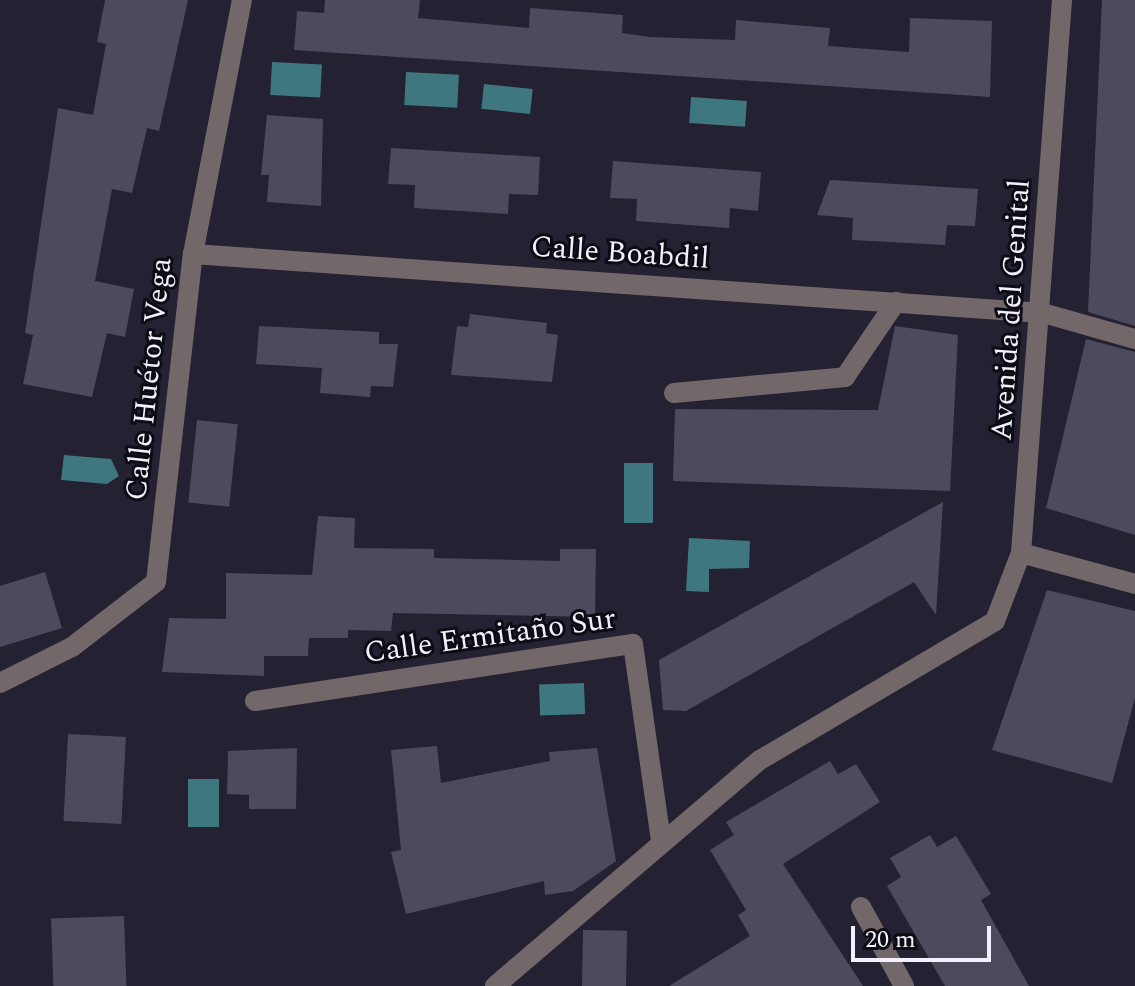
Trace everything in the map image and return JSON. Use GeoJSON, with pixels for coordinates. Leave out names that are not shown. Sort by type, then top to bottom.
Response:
{"type":"FeatureCollection","features":[{"type":"Feature","properties":{"kind":"street","name":"Calle Huétor Vega"},"geometry":{"type":"LineString","coordinates":[[0,683],[72,647],[156,582],[193,254],[242,0]]}},
{"type":"Feature","properties":{"kind":"street","name":"Avenida del Genital"},"geometry":{"type":"LineString","coordinates":[[661,841],[760,760],[995,621],[1021,553],[1043,313],[1062,0]]}},
{"type":"Feature","properties":{"kind":"street","name":"Calle Boabdil"},"geometry":{"type":"LineString","coordinates":[[193,254],[1043,313],[1135,339]]}},
{"type":"Feature","properties":{"kind":"street"},"geometry":{"type":"LineString","coordinates":[[674,393],[845,377],[896,302]]}},
{"type":"Feature","properties":{"kind":"street"},"geometry":{"type":"LineString","coordinates":[[1021,553],[1135,584]]}},
{"type":"Feature","properties":{"kind":"street","name":"Calle Ermitaño Sur"},"geometry":{"type":"LineString","coordinates":[[255,701],[633,644],[661,841]]}},
{"type":"Feature","properties":{"kind":"street"},"geometry":{"type":"LineString","coordinates":[[495,986],[661,841]]}},
{"type":"Feature","properties":{"kind":"street"},"geometry":{"type":"LineString","coordinates":[[861,907],[904,986]]}},
{"type":"Feature","properties":{"kind":"shaded area"},"geometry":{"type":"Polygon","coordinates":[[[272,62],[322,65],[320,98],[270,95],[272,62]]]}},
{"type":"Feature","properties":{"kind":"shaded area"},"geometry":{"type":"Polygon","coordinates":[[[406,72],[459,75],[457,108],[404,105],[406,72]]]}},
{"type":"Feature","properties":{"kind":"shaded area"},"geometry":{"type":"Polygon","coordinates":[[[484,84],[533,89],[530,114],[481,109],[484,84]]]}},
{"type":"Feature","properties":{"kind":"shaded area"},"geometry":{"type":"Polygon","coordinates":[[[691,97],[747,101],[745,127],[689,123],[691,97]]]}},
{"type":"Feature","properties":{"kind":"shaded area"},"geometry":{"type":"Polygon","coordinates":[[[64,455],[111,459],[119,476],[107,484],[61,480],[64,455]]]}},
{"type":"Feature","properties":{"kind":"shaded area"},"geometry":{"type":"Polygon","coordinates":[[[624,463],[653,463],[653,523],[624,523],[624,463]]]}},
{"type":"Feature","properties":{"kind":"shaded area"},"geometry":{"type":"Polygon","coordinates":[[[689,538],[750,541],[749,568],[709,569],[709,592],[686,591],[689,538]]]}},
{"type":"Feature","properties":{"kind":"shaded area"},"geometry":{"type":"Polygon","coordinates":[[[584,683],[585,714],[540,716],[539,685],[584,683]]]}},
{"type":"Feature","properties":{"kind":"shaded area"},"geometry":{"type":"Polygon","coordinates":[[[188,779],[219,779],[219,827],[188,827],[188,779]]]}},
{"type":"Feature","properties":{"kind":"building"},"geometry":{"type":"Polygon","coordinates":[[[105,0],[188,0],[159,131],[147,128],[132,193],[112,189],[95,281],[134,289],[125,337],[107,333],[92,397],[23,384],[33,335],[25,333],[58,108],[93,115],[106,44],[97,42],[105,0]]]}},
{"type":"Feature","properties":{"kind":"building"},"geometry":{"type":"Polygon","coordinates":[[[325,0],[420,0],[418,18],[529,28],[530,8],[623,15],[622,33],[650,37],[735,40],[736,20],[830,28],[828,46],[909,52],[910,18],[992,21],[990,97],[294,50],[297,11],[324,13],[325,0]]]}},
{"type":"Feature","properties":{"kind":"building"},"geometry":{"type":"Polygon","coordinates":[[[1102,0],[1135,0],[1135,326],[1088,312],[1102,0]]]}},
{"type":"Feature","properties":{"kind":"building"},"geometry":{"type":"Polygon","coordinates":[[[267,115],[323,119],[321,206],[267,202],[269,175],[261,175],[267,115]]]}},
{"type":"Feature","properties":{"kind":"building"},"geometry":{"type":"Polygon","coordinates":[[[391,148],[540,157],[538,195],[509,194],[508,214],[414,208],[415,185],[388,184],[391,148]]]}},
{"type":"Feature","properties":{"kind":"building"},"geometry":{"type":"Polygon","coordinates":[[[613,161],[761,172],[758,211],[730,208],[729,228],[636,221],[637,199],[610,198],[613,161]]]}},
{"type":"Feature","properties":{"kind":"building"},"geometry":{"type":"Polygon","coordinates":[[[830,180],[978,189],[975,226],[947,225],[945,245],[852,240],[853,218],[817,215],[830,180]]]}},
{"type":"Feature","properties":{"kind":"building"},"geometry":{"type":"Polygon","coordinates":[[[470,314],[547,323],[546,333],[558,335],[552,382],[451,375],[457,326],[468,327],[470,314]]]}},
{"type":"Feature","properties":{"kind":"building"},"geometry":{"type":"Polygon","coordinates":[[[259,326],[379,332],[379,344],[398,344],[393,387],[371,386],[370,397],[320,393],[322,368],[256,364],[259,326]]]}},
{"type":"Feature","properties":{"kind":"building"},"geometry":{"type":"Polygon","coordinates":[[[895,326],[958,335],[950,491],[673,481],[675,409],[878,410],[895,326]]]}},
{"type":"Feature","properties":{"kind":"building"},"geometry":{"type":"Polygon","coordinates":[[[1086,339],[1135,352],[1135,535],[1046,508],[1086,339]]]}},
{"type":"Feature","properties":{"kind":"building"},"geometry":{"type":"Polygon","coordinates":[[[197,420],[238,424],[229,507],[188,503],[197,420]]]}},
{"type":"Feature","properties":{"kind":"building"},"geometry":{"type":"Polygon","coordinates":[[[943,502],[936,615],[914,582],[686,711],[663,710],[659,660],[943,502]]]}},
{"type":"Feature","properties":{"kind":"building"},"geometry":{"type":"Polygon","coordinates":[[[318,516],[355,518],[354,548],[434,549],[434,558],[560,561],[560,549],[596,549],[595,617],[393,613],[391,631],[348,630],[348,638],[309,638],[308,656],[264,656],[264,676],[162,672],[169,618],[226,619],[226,573],[312,575],[318,516]]]}},
{"type":"Feature","properties":{"kind":"building"},"geometry":{"type":"Polygon","coordinates":[[[45,572],[62,628],[0,647],[0,586],[45,572]]]}},
{"type":"Feature","properties":{"kind":"building"},"geometry":{"type":"Polygon","coordinates":[[[1047,590],[1135,611],[1135,698],[1112,783],[992,750],[1047,590]]]}},
{"type":"Feature","properties":{"kind":"building"},"geometry":{"type":"Polygon","coordinates":[[[68,734],[126,737],[121,824],[63,821],[68,734]]]}},
{"type":"Feature","properties":{"kind":"building"},"geometry":{"type":"Polygon","coordinates":[[[437,746],[441,783],[550,761],[549,752],[597,748],[616,861],[573,891],[545,895],[544,881],[406,914],[391,852],[401,850],[391,750],[437,746]]]}},
{"type":"Feature","properties":{"kind":"building"},"geometry":{"type":"Polygon","coordinates":[[[297,748],[296,809],[249,809],[249,795],[227,794],[228,751],[297,748]]]}},
{"type":"Feature","properties":{"kind":"building"},"geometry":{"type":"Polygon","coordinates":[[[830,761],[838,774],[856,764],[880,802],[783,864],[863,986],[669,986],[750,936],[738,915],[746,910],[710,850],[734,835],[726,822],[830,761]]]}},
{"type":"Feature","properties":{"kind":"building"},"geometry":{"type":"Polygon","coordinates":[[[930,835],[937,847],[956,836],[991,894],[981,900],[1029,986],[945,986],[887,886],[901,877],[890,858],[930,835]]]}},
{"type":"Feature","properties":{"kind":"building"},"geometry":{"type":"Polygon","coordinates":[[[124,916],[126,986],[53,986],[51,919],[124,916]]]}},
{"type":"Feature","properties":{"kind":"building"},"geometry":{"type":"Polygon","coordinates":[[[583,930],[627,931],[626,986],[582,986],[583,930]]]}}]}
